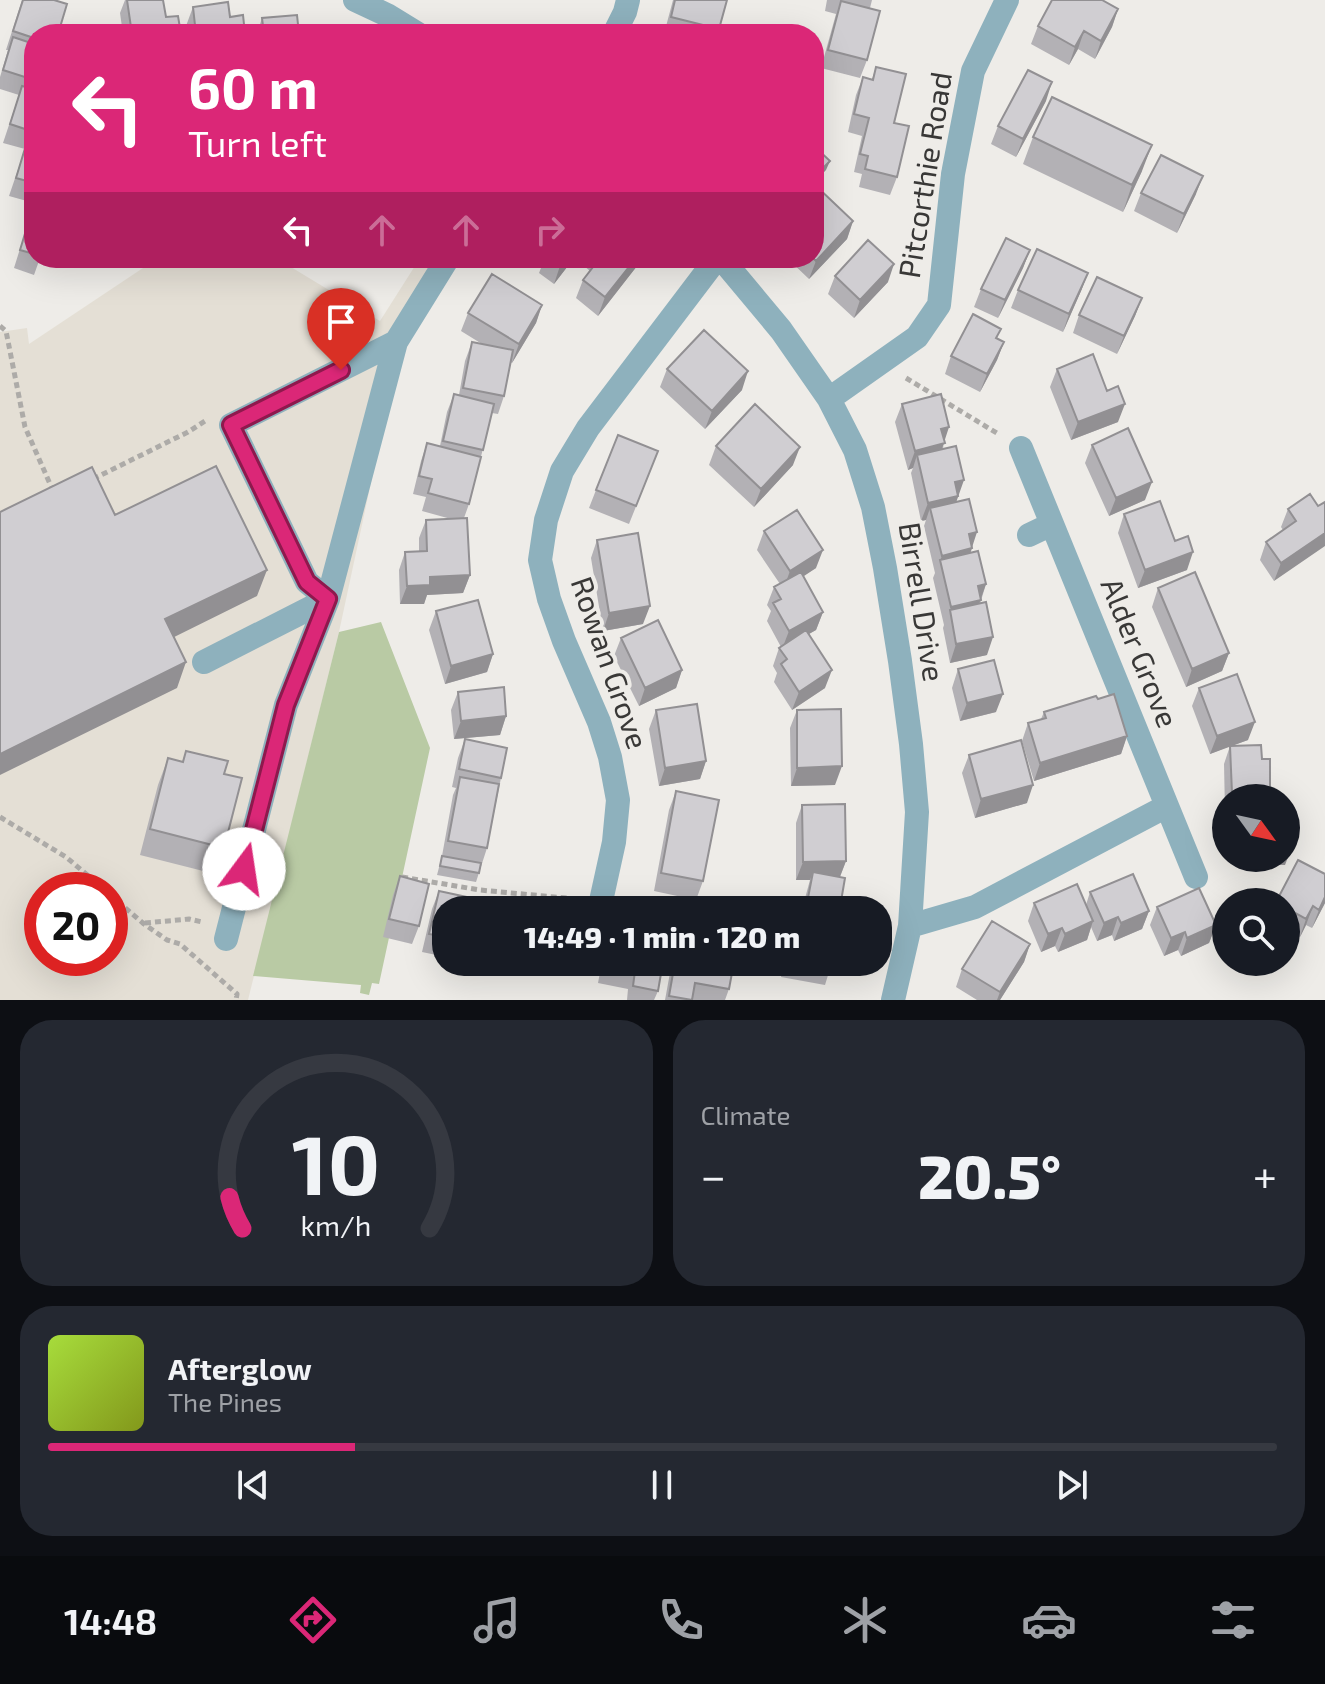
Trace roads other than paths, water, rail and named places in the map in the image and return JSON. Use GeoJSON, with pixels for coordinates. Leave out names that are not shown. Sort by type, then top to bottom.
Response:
{"type":"FeatureCollection","features":[{"type":"Feature","properties":{"kind":"street"},"geometry":{"type":"LineString","coordinates":[[355,0],[391,7],[408,24]]}},
{"type":"Feature","properties":{"kind":"street"},"geometry":{"type":"LineString","coordinates":[[619,24],[628,0]]}},
{"type":"Feature","properties":{"kind":"street","name":"Pitcorthie Road"},"geometry":{"type":"LineString","coordinates":[[829,399],[917,337],[939,305],[953,174],[973,71],[1002,4]]}},
{"type":"Feature","properties":{"kind":"street"},"geometry":{"type":"LineString","coordinates":[[228,933],[286,705],[328,599],[396,342],[442,268]]}},
{"type":"Feature","properties":{"kind":"street","name":"Rowan Grove"},"geometry":{"type":"LineString","coordinates":[[602,896],[614,842],[618,800],[610,757],[599,722],[549,599],[540,560],[546,520],[562,471],[588,428],[711,268]]}},
{"type":"Feature","properties":{"kind":"street","name":"Birrell Drive"},"geometry":{"type":"LineString","coordinates":[[728,268],[781,330],[829,399],[855,450],[873,507],[897,646],[917,812],[910,926],[893,1000]]}},
{"type":"Feature","properties":{"kind":"street"},"geometry":{"type":"LineString","coordinates":[[328,599],[307,582],[231,425],[396,342]]}},
{"type":"Feature","properties":{"kind":"street","name":"Alder Grove"},"geometry":{"type":"LineString","coordinates":[[1021,448],[1196,877]]}},
{"type":"Feature","properties":{"kind":"street"},"geometry":{"type":"LineString","coordinates":[[1029,535],[1052,524]]}},
{"type":"Feature","properties":{"kind":"street"},"geometry":{"type":"LineString","coordinates":[[204,662],[328,599]]}},
{"type":"Feature","properties":{"kind":"street"},"geometry":{"type":"LineString","coordinates":[[910,926],[975,907],[1167,806]]}}]}
